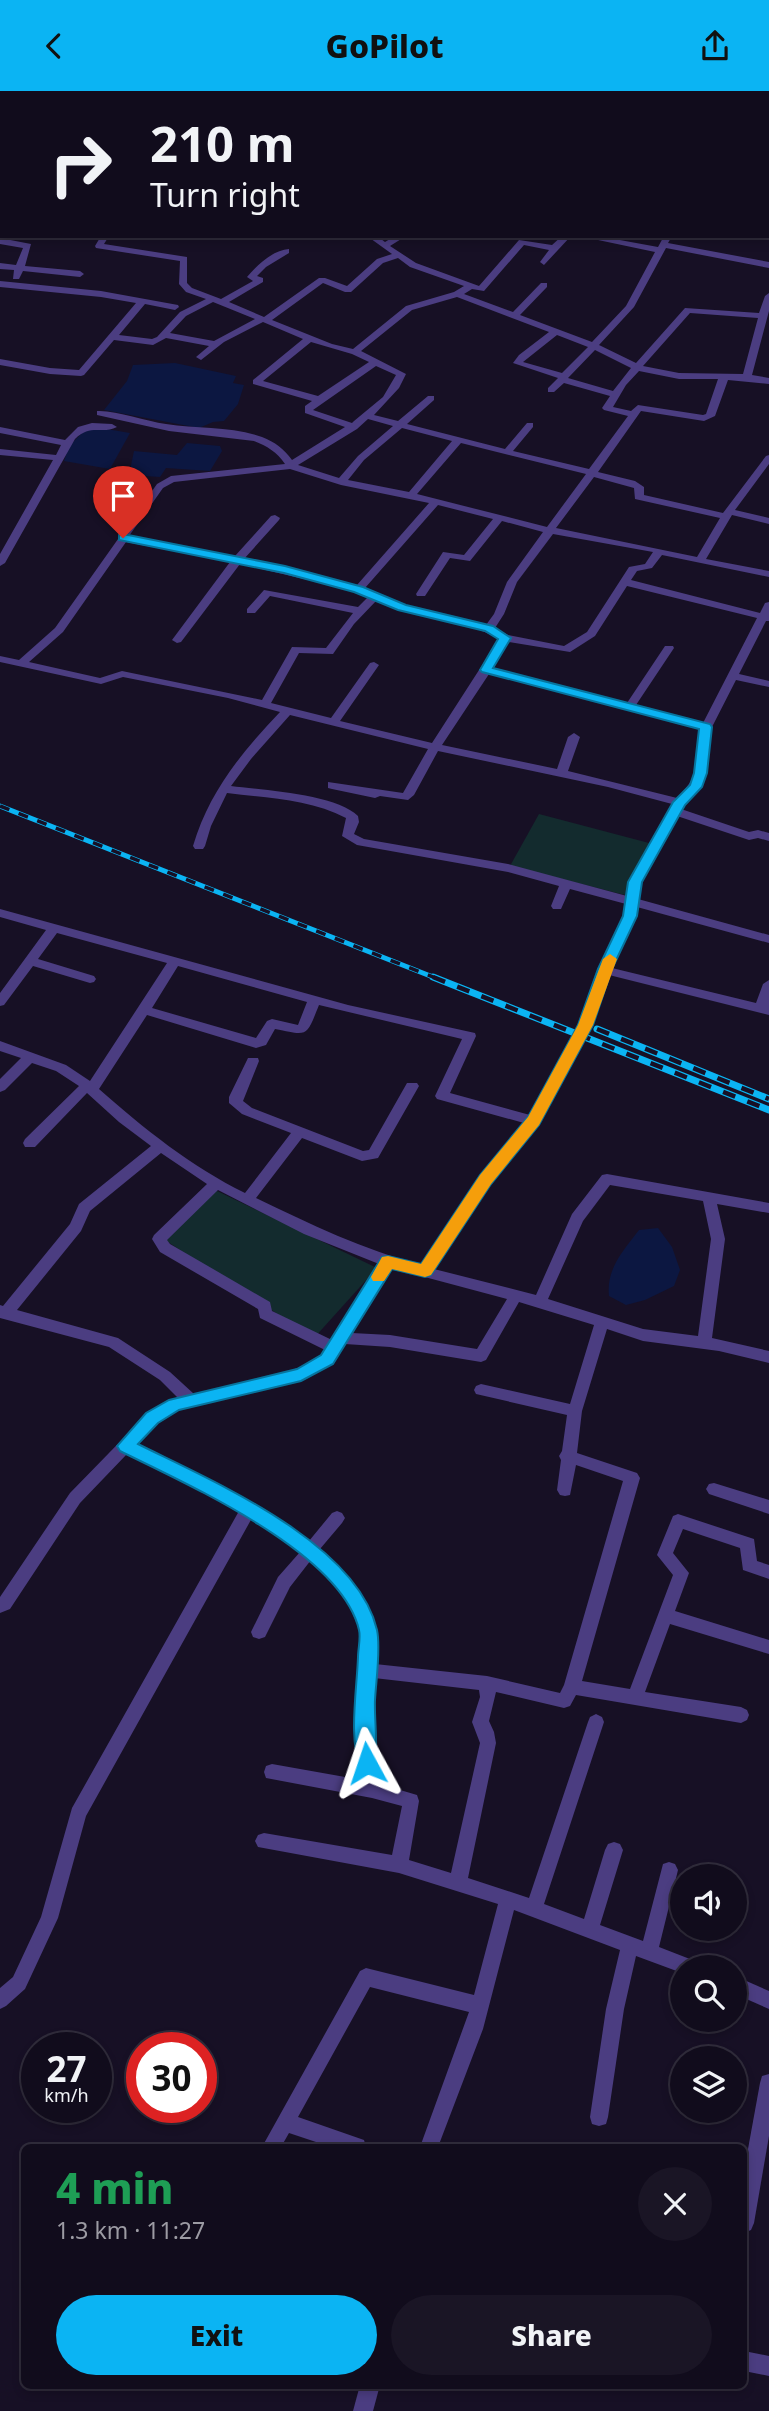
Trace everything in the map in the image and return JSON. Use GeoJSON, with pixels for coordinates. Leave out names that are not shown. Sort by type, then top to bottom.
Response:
{"type":"FeatureCollection","features":[{"type":"Feature","properties":{"kind":"street"},"geometry":{"type":"LineString","coordinates":[[104,238],[99,246],[184,259],[183,284],[189,290],[310,338],[355,352],[401,374],[399,385],[354,427],[291,466]]}},
{"type":"Feature","properties":{"kind":"street"},"geometry":{"type":"LineString","coordinates":[[374,238],[413,265],[481,289],[522,242],[554,247]]}},
{"type":"Feature","properties":{"kind":"street"},"geometry":{"type":"LineString","coordinates":[[385,245],[398,238]]}},
{"type":"Feature","properties":{"kind":"street"},"geometry":{"type":"LineString","coordinates":[[544,261],[565,238]]}},
{"type":"Feature","properties":{"kind":"street"},"geometry":{"type":"LineString","coordinates":[[603,238],[663,244],[769,265]]}},
{"type":"Feature","properties":{"kind":"street"},"geometry":{"type":"LineString","coordinates":[[0,241],[27,246],[13,286]]}},
{"type":"Feature","properties":{"kind":"street"},"geometry":{"type":"LineString","coordinates":[[551,390],[630,307],[663,244]]}},
{"type":"Feature","properties":{"kind":"street"},"geometry":{"type":"LineString","coordinates":[[114,337],[153,342],[164,335],[183,314],[260,280],[250,277],[262,265],[286,251]]}},
{"type":"Feature","properties":{"kind":"street"},"geometry":{"type":"LineString","coordinates":[[201,357],[216,344],[264,319],[322,280],[348,290],[380,261],[398,255]]}},
{"type":"Feature","properties":{"kind":"street"},"geometry":{"type":"LineString","coordinates":[[0,266],[80,274]]}},
{"type":"Feature","properties":{"kind":"street"},"geometry":{"type":"LineString","coordinates":[[0,284],[101,294],[175,307]]}},
{"type":"Feature","properties":{"kind":"street"},"geometry":{"type":"LineString","coordinates":[[514,316],[544,285]]}},
{"type":"Feature","properties":{"kind":"street"},"geometry":{"type":"LineString","coordinates":[[355,352],[409,307],[457,294],[471,286]]}},
{"type":"Feature","properties":{"kind":"street"},"geometry":{"type":"LineString","coordinates":[[457,294],[592,345],[638,368],[679,376],[747,377],[769,381]]}},
{"type":"Feature","properties":{"kind":"street"},"geometry":{"type":"LineString","coordinates":[[747,377],[769,296]]}},
{"type":"Feature","properties":{"kind":"street"},"geometry":{"type":"LineString","coordinates":[[0,362],[50,371],[81,373],[141,303]]}},
{"type":"Feature","properties":{"kind":"street"},"geometry":{"type":"LineString","coordinates":[[634,415],[607,408],[615,395],[688,310],[762,316]]}},
{"type":"Feature","properties":{"kind":"street"},"geometry":{"type":"LineString","coordinates":[[555,332],[522,357],[519,363],[615,395]]}},
{"type":"Feature","properties":{"kind":"street"},"geometry":{"type":"LineString","coordinates":[[164,335],[216,344]]}},
{"type":"Feature","properties":{"kind":"street"},"geometry":{"type":"LineString","coordinates":[[310,338],[256,382],[320,400]]}},
{"type":"Feature","properties":{"kind":"street"},"geometry":{"type":"LineString","coordinates":[[354,427],[308,411],[376,362]]}},
{"type":"Feature","properties":{"kind":"street"},"geometry":{"type":"LineString","coordinates":[[489,629],[513,582],[638,408],[704,418],[710,416],[724,377]]}},
{"type":"Feature","properties":{"kind":"street"},"geometry":{"type":"LineString","coordinates":[[341,481],[361,458],[431,397]]}},
{"type":"Feature","properties":{"kind":"street"},"geometry":{"type":"LineString","coordinates":[[100,413],[177,429],[243,435],[279,450],[286,455],[291,466]]}},
{"type":"Feature","properties":{"kind":"street"},"geometry":{"type":"LineString","coordinates":[[366,416],[639,487],[639,497],[769,521]]}},
{"type":"Feature","properties":{"kind":"street"},"geometry":{"type":"LineString","coordinates":[[0,563],[66,443],[79,428],[88,425],[112,427]]}},
{"type":"Feature","properties":{"kind":"street"},"geometry":{"type":"LineString","coordinates":[[507,452],[530,425]]}},
{"type":"Feature","properties":{"kind":"street"},"geometry":{"type":"LineString","coordinates":[[0,431],[66,443]]}},
{"type":"Feature","properties":{"kind":"street"},"geometry":{"type":"LineString","coordinates":[[411,495],[458,440]]}},
{"type":"Feature","properties":{"kind":"street"},"geometry":{"type":"LineString","coordinates":[[0,452],[60,458]]}},
{"type":"Feature","properties":{"kind":"street"},"geometry":{"type":"LineString","coordinates":[[700,561],[727,514],[767,463]]}},
{"type":"Feature","properties":{"kind":"street"},"geometry":{"type":"LineString","coordinates":[[21,664],[59,630],[160,486],[171,479],[291,466],[341,481],[411,495],[550,530],[769,574]]}},
{"type":"Feature","properties":{"kind":"street"},"geometry":{"type":"LineString","coordinates":[[359,589],[435,502]]}},
{"type":"Feature","properties":{"kind":"street"},"geometry":{"type":"LineString","coordinates":[[177,640],[237,560],[275,518]]}},
{"type":"Feature","properties":{"kind":"street"},"geometry":{"type":"LineString","coordinates":[[421,594],[447,554],[466,559],[499,518]]}},
{"type":"Feature","properties":{"kind":"street"},"geometry":{"type":"LineString","coordinates":[[123,538],[237,560],[359,589],[402,608],[489,629],[505,638],[566,650],[591,634],[633,569],[649,566],[659,551]]}},
{"type":"Feature","properties":{"kind":"street"},"geometry":{"type":"LineString","coordinates":[[425,1271],[485,1179],[533,1121],[586,1025],[605,969],[630,916],[635,882],[677,807],[695,787],[701,773],[706,727],[767,613],[625,582]]}},
{"type":"Feature","properties":{"kind":"street"},"geometry":{"type":"LineString","coordinates":[[251,611],[268,592],[360,611]]}},
{"type":"Feature","properties":{"kind":"street"},"geometry":{"type":"LineString","coordinates":[[265,704],[296,649],[325,654],[329,652],[375,596]]}},
{"type":"Feature","properties":{"kind":"street"},"geometry":{"type":"LineString","coordinates":[[332,785],[404,797],[432,748],[505,638]]}},
{"type":"Feature","properties":{"kind":"street"},"geometry":{"type":"LineString","coordinates":[[629,708],[668,648]]}},
{"type":"Feature","properties":{"kind":"street"},"geometry":{"type":"LineString","coordinates":[[0,659],[101,681],[122,674],[288,709],[432,748],[561,773],[677,807],[749,837],[758,834],[769,837]]}},
{"type":"Feature","properties":{"kind":"street"},"geometry":{"type":"LineString","coordinates":[[334,722],[374,664]]}},
{"type":"Feature","properties":{"kind":"street"},"geometry":{"type":"LineString","coordinates":[[486,670],[706,727]]}},
{"type":"Feature","properties":{"kind":"street"},"geometry":{"type":"LineString","coordinates":[[733,675],[769,684]]}},
{"type":"Feature","properties":{"kind":"street"},"geometry":{"type":"LineString","coordinates":[[199,846],[204,825],[222,789],[255,745],[288,709]]}},
{"type":"Feature","properties":{"kind":"street"},"geometry":{"type":"LineString","coordinates":[[561,773],[574,737]]}},
{"type":"Feature","properties":{"kind":"street"},"geometry":{"type":"LineString","coordinates":[[222,789],[326,806],[347,812],[352,815],[353,822],[348,836],[361,842],[508,868],[769,939]]}},
{"type":"Feature","properties":{"kind":"street"},"geometry":{"type":"LineString","coordinates":[[557,906],[566,883]]}},
{"type":"Feature","properties":{"kind":"street"},"geometry":{"type":"LineString","coordinates":[[0,913],[316,999],[470,1036],[442,1096],[533,1121]]}},
{"type":"Feature","properties":{"kind":"street"},"geometry":{"type":"LineString","coordinates":[[0,1002],[54,928]]}},
{"type":"Feature","properties":{"kind":"street"},"geometry":{"type":"LineString","coordinates":[[30,961],[90,979]]}},
{"type":"Feature","properties":{"kind":"street"},"geometry":{"type":"LineString","coordinates":[[30,1143],[89,1088],[175,961]]}},
{"type":"Feature","properties":{"kind":"street"},"geometry":{"type":"LineString","coordinates":[[605,969],[765,1010],[769,983]]}},
{"type":"Feature","properties":{"kind":"street"},"geometry":{"type":"LineString","coordinates":[[144,1010],[256,1043],[261,1042],[272,1024],[300,1030],[316,999]]}},
{"type":"Feature","properties":{"kind":"street"},"geometry":{"type":"LineString","coordinates":[[0,1045],[61,1068],[160,1146],[216,1184],[309,1230],[388,1262],[540,1302],[643,1335],[704,1343],[769,1357]]}},
{"type":"Feature","properties":{"kind":"street"},"geometry":{"type":"LineString","coordinates":[[0,1087],[31,1056]]}},
{"type":"Feature","properties":{"kind":"street"},"geometry":{"type":"LineString","coordinates":[[253,1061],[236,1097],[236,1103],[247,1111],[362,1156],[373,1154],[412,1086]]}},
{"type":"Feature","properties":{"kind":"street"},"geometry":{"type":"LineString","coordinates":[[247,1200],[300,1131]]}},
{"type":"Feature","properties":{"kind":"street"},"geometry":{"type":"LineString","coordinates":[[160,1146],[84,1208],[76,1227],[3,1312],[113,1342],[165,1376],[191,1401]]}},
{"type":"Feature","properties":{"kind":"street"},"geometry":{"type":"LineString","coordinates":[[540,1302],[577,1218],[607,1179],[769,1208]]}},
{"type":"Feature","properties":{"kind":"street"},"geometry":{"type":"LineString","coordinates":[[216,1184],[159,1239],[165,1248],[265,1306],[265,1314],[337,1343],[390,1341],[481,1356],[515,1297]]}},
{"type":"Feature","properties":{"kind":"street"},"geometry":{"type":"LineString","coordinates":[[704,1343],[718,1239],[709,1198]]}},
{"type":"Feature","properties":{"kind":"street"},"geometry":{"type":"LineString","coordinates":[[0,1606],[4,1604],[75,1498],[152,1418],[174,1405],[301,1375],[327,1360],[388,1262]]}},
{"type":"Feature","properties":{"kind":"street"},"geometry":{"type":"LineString","coordinates":[[565,1490],[567,1456],[575,1411],[601,1322]]}},
{"type":"Feature","properties":{"kind":"street"},"geometry":{"type":"LineString","coordinates":[[481,1390],[575,1411]]}},
{"type":"Feature","properties":{"kind":"street"},"geometry":{"type":"LineString","coordinates":[[126,1446],[249,1508],[328,1564],[355,1601],[368,1631],[364,1729],[372,1790]]}},
{"type":"Feature","properties":{"kind":"street"},"geometry":{"type":"LineString","coordinates":[[366,1670],[487,1683],[564,1701],[572,1686],[632,1478],[567,1456]]}},
{"type":"Feature","properties":{"kind":"street"},"geometry":{"type":"LineString","coordinates":[[714,1489],[769,1507]]}},
{"type":"Feature","properties":{"kind":"street"},"geometry":{"type":"LineString","coordinates":[[0,2000],[19,1983],[49,1918],[78,1814],[249,1508]]}},
{"type":"Feature","properties":{"kind":"street"},"geometry":{"type":"LineString","coordinates":[[259,1632],[284,1583],[337,1518]]}},
{"type":"Feature","properties":{"kind":"street"},"geometry":{"type":"LineString","coordinates":[[635,1697],[681,1573],[665,1555],[678,1521],[748,1544],[749,1566],[769,1572]]}},
{"type":"Feature","properties":{"kind":"street"},"geometry":{"type":"LineString","coordinates":[[666,1615],[769,1647]]}},
{"type":"Feature","properties":{"kind":"street"},"geometry":{"type":"LineString","coordinates":[[458,1883],[488,1742],[480,1723],[488,1697],[487,1683]]}},
{"type":"Feature","properties":{"kind":"street"},"geometry":{"type":"LineString","coordinates":[[572,1686],[741,1715]]}},
{"type":"Feature","properties":{"kind":"street"},"geometry":{"type":"LineString","coordinates":[[534,1909],[596,1722]]}},
{"type":"Feature","properties":{"kind":"street"},"geometry":{"type":"LineString","coordinates":[[272,1772],[372,1790],[411,1801],[399,1865]]}},
{"type":"Feature","properties":{"kind":"street"},"geometry":{"type":"LineString","coordinates":[[264,1840],[399,1865],[508,1899],[670,1960]]}},
{"type":"Feature","properties":{"kind":"street"},"geometry":{"type":"LineString","coordinates":[[590,1929],[614,1850]]}},
{"type":"Feature","properties":{"kind":"street"},"geometry":{"type":"LineString","coordinates":[[649,1952],[669,1870]]}},
{"type":"Feature","properties":{"kind":"street"},"geometry":{"type":"LineString","coordinates":[[430,2144],[474,2029],[508,1899]]}},
{"type":"Feature","properties":{"kind":"street"},"geometry":{"type":"LineString","coordinates":[[599,2117],[615,2010],[630,1944]]}},
{"type":"Feature","properties":{"kind":"street"},"geometry":{"type":"LineString","coordinates":[[273,2144],[366,1977],[480,2006]]}},
{"type":"Feature","properties":{"kind":"street"},"geometry":{"type":"LineString","coordinates":[[747,1990],[769,2000]]}},
{"type":"Feature","properties":{"kind":"street"},"geometry":{"type":"LineString","coordinates":[[747,2206],[769,2083]]}},
{"type":"Feature","properties":{"kind":"street"},"geometry":{"type":"LineString","coordinates":[[285,2122],[348,2144]]}},
{"type":"Feature","properties":{"kind":"street"},"geometry":{"type":"LineString","coordinates":[[747,2362],[769,2367]]}},
{"type":"Feature","properties":{"kind":"street"},"geometry":{"type":"LineString","coordinates":[[363,2411],[369,2389]]}},
{"type":"Feature","properties":{"kind":"green space"},"geometry":{"type":"Polygon","coordinates":[[[539,814],[649,843],[625,895],[510,866],[539,814]]]}},
{"type":"Feature","properties":{"kind":"green space"},"geometry":{"type":"Polygon","coordinates":[[[215,1190],[377,1268],[314,1338],[165,1240],[215,1190]]]}},
{"type":"Feature","properties":{"kind":"water"},"geometry":{"type":"Polygon","coordinates":[[[175,363],[236,376],[233,383],[244,385],[238,404],[224,421],[199,428],[104,410],[127,381],[133,365],[175,363]]]}},
{"type":"Feature","properties":{"kind":"water"},"geometry":{"type":"Polygon","coordinates":[[[89,426],[130,433],[110,469],[64,461],[69,446],[89,426]]]}},
{"type":"Feature","properties":{"kind":"water"},"geometry":{"type":"Polygon","coordinates":[[[187,443],[220,446],[222,451],[210,471],[166,468],[160,477],[129,475],[134,451],[177,455],[187,443]]]}},
{"type":"Feature","properties":{"kind":"water"},"geometry":{"type":"Polygon","coordinates":[[[658,1228],[672,1247],[680,1270],[674,1286],[645,1300],[626,1305],[609,1296],[610,1277],[627,1245],[639,1230],[658,1228]]]}},
{"type":"Feature","properties":{"kind":"railway"},"geometry":{"type":"LineString","coordinates":[[0,806],[438,979]]}},
{"type":"Feature","properties":{"kind":"railway"},"geometry":{"type":"LineString","coordinates":[[433,977],[769,1110]]}},
{"type":"Feature","properties":{"kind":"railway"},"geometry":{"type":"LineString","coordinates":[[597,1029],[769,1099]]}},
{"type":"Feature","properties":{"kind":"slow traffic"},"geometry":{"type":"LineString","coordinates":[[379,1277],[388,1262],[425,1271],[485,1179],[533,1121],[586,1025],[610,959]]}},
{"type":"Feature","properties":{"kind":"route"},"geometry":{"type":"LineString","coordinates":[[123,538],[285,570],[359,589],[402,608],[489,629],[505,638],[486,670],[706,727],[701,773],[695,787],[679,802],[635,882],[630,916],[605,969],[586,1025],[533,1121],[485,1179],[425,1271],[388,1262],[327,1360],[301,1375],[174,1405],[152,1418],[126,1446],[249,1508],[328,1564],[355,1601],[368,1631],[364,1729],[367,1763]]}}]}
